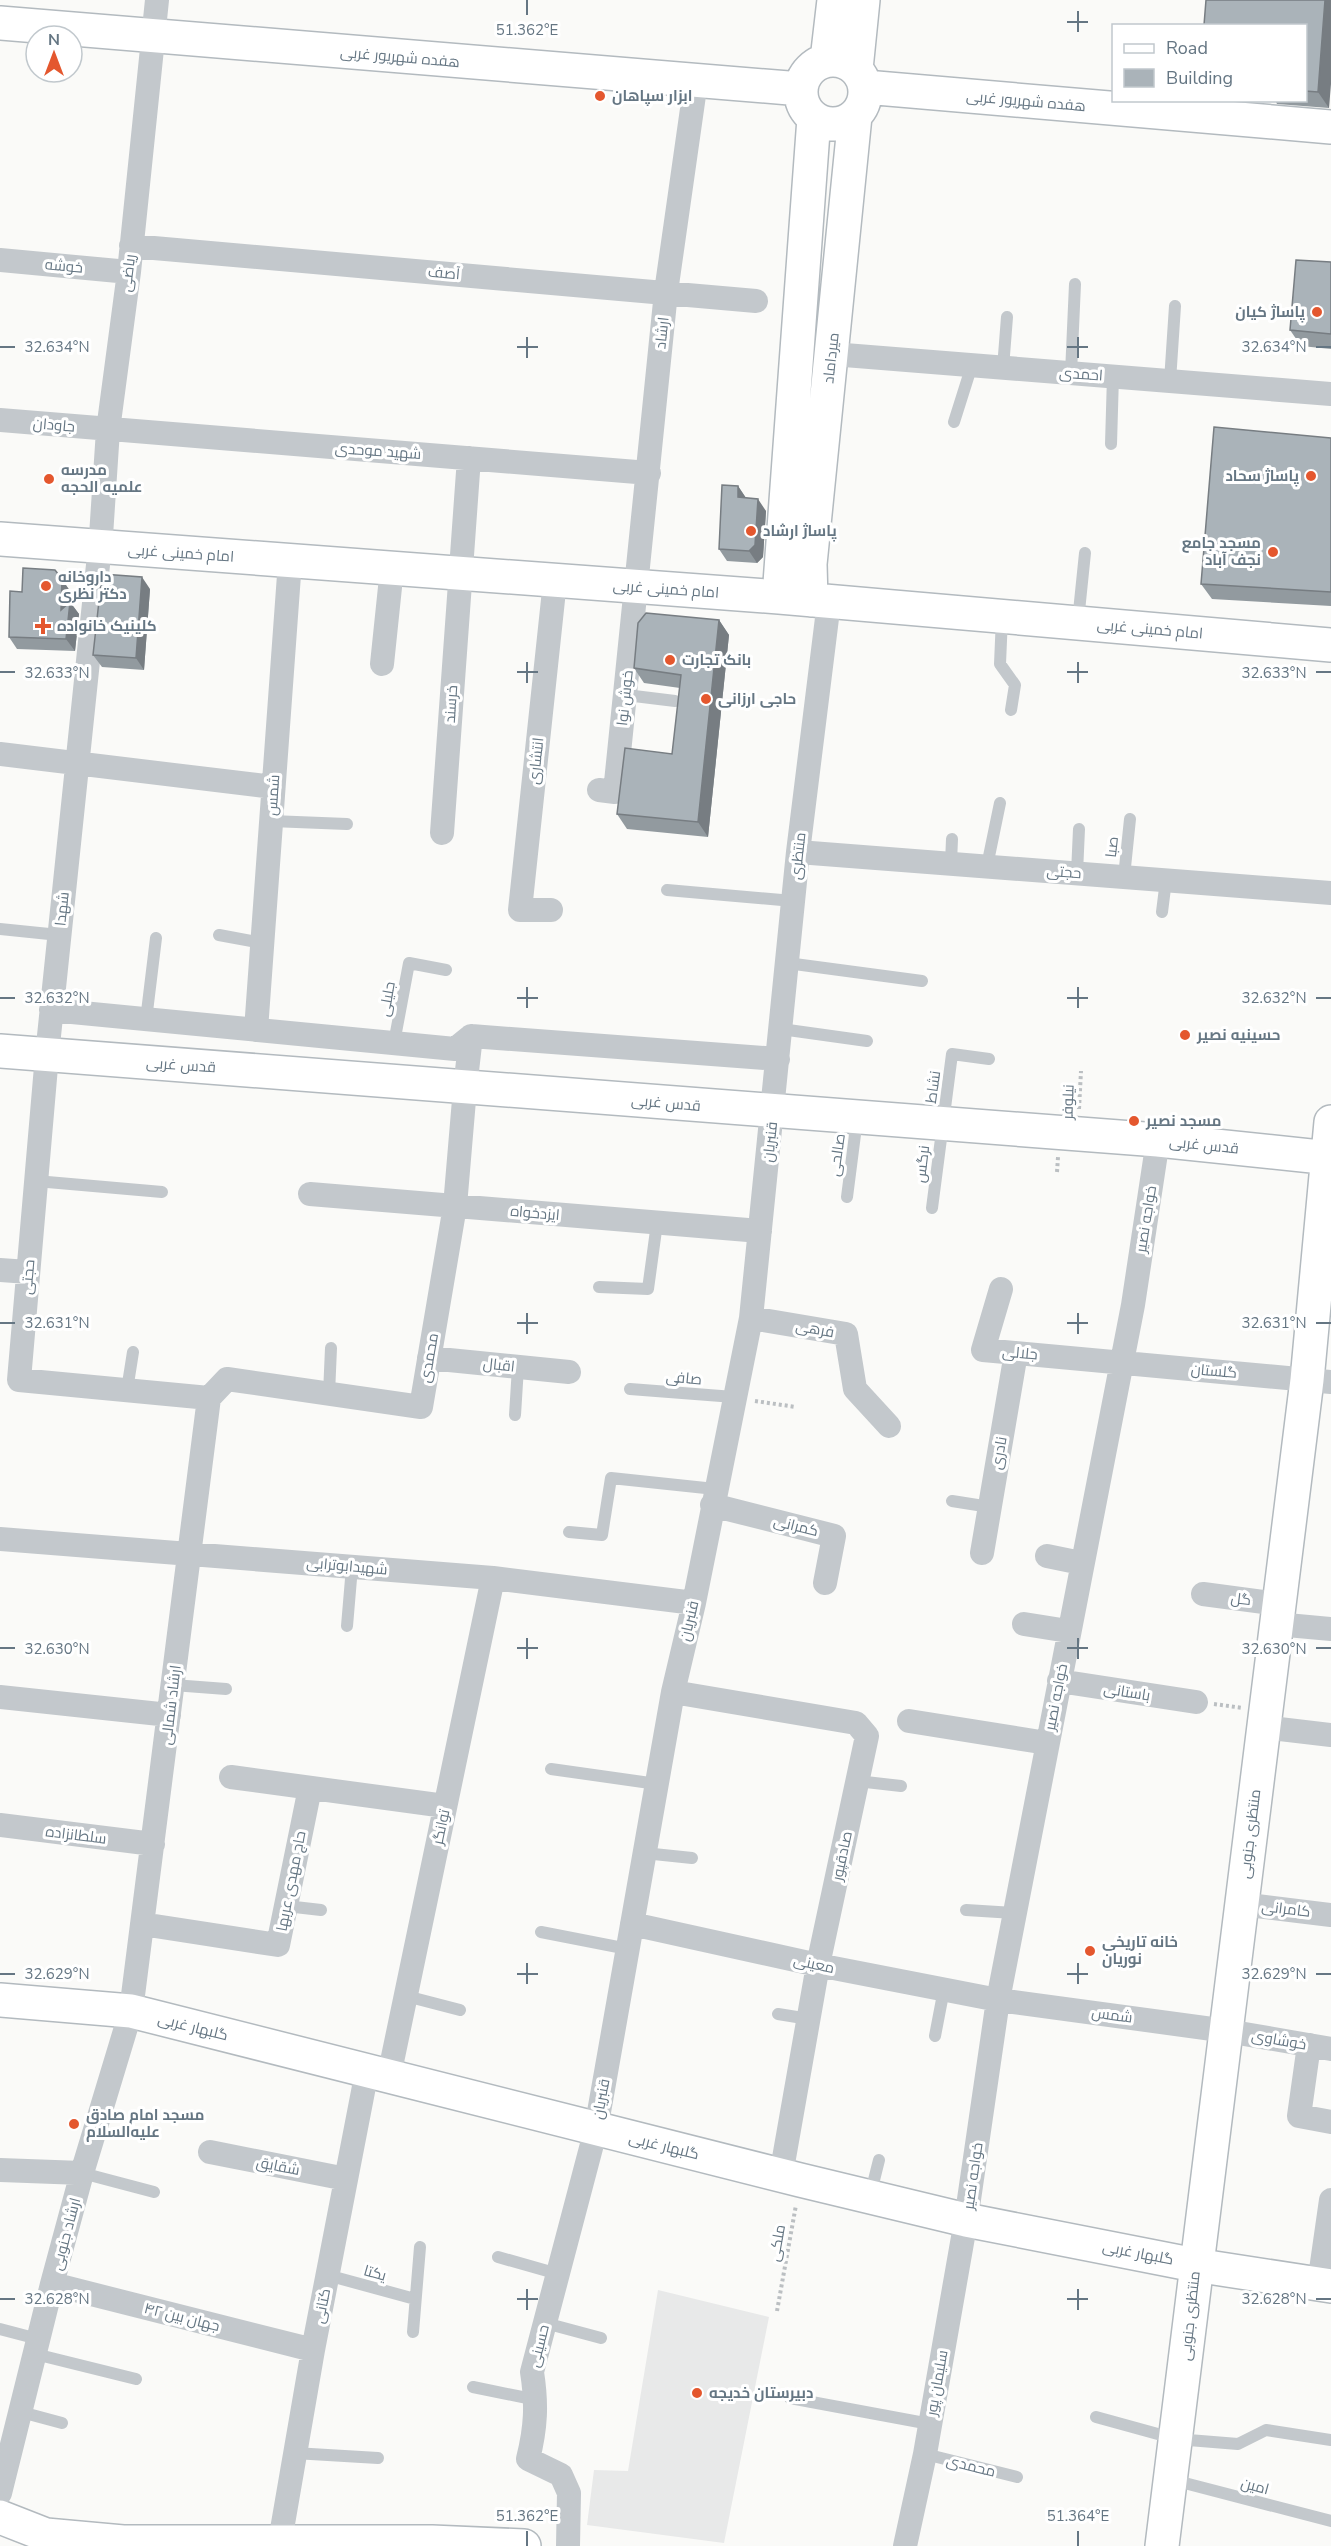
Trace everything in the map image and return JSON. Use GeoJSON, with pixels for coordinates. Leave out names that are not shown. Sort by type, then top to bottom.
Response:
{"type":"FeatureCollection","features":[{"type":"Feature","properties":{"kind":"street","name":"ریاضی"},"geometry":{"type":"LineString","coordinates":[[100,546],[108,430],[129,272],[157,0]]}},
{"type":"Feature","properties":{"kind":"street","name":"میرداماد"},"geometry":{"type":"LineString","coordinates":[[834,0],[851,83]]}},
{"type":"Feature","properties":{"kind":"street","name":"میرداماد"},"geometry":{"type":"LineString","coordinates":[[820,601],[810,564],[832,354],[851,83],[863,0]]}},
{"type":"Feature","properties":{"kind":"street","name":"هفده شهریور غربی"},"geometry":{"type":"LineString","coordinates":[[0,23],[696,81],[807,103],[835,124],[851,83],[1197,108],[1331,127]]}},
{"type":"Feature","properties":{"kind":"street"},"geometry":{"type":"LineString","coordinates":[[779,597],[809,70],[851,83]]}},
{"type":"Feature","properties":{"kind":"street","name":"ارشاد"},"geometry":{"type":"LineString","coordinates":[[637,586],[666,292],[696,81]]}},
{"type":"Feature","properties":{"kind":"street","name":"آصف"},"geometry":{"type":"LineString","coordinates":[[131,246],[756,301]]}},
{"type":"Feature","properties":{"kind":"street","name":"خوشه"},"geometry":{"type":"LineString","coordinates":[[0,260],[129,272]]}},
{"type":"Feature","properties":{"kind":"street","name":"احمدی"},"geometry":{"type":"LineString","coordinates":[[832,354],[1331,394]]}},
{"type":"Feature","properties":{"kind":"street","name":"جاودان"},"geometry":{"type":"LineString","coordinates":[[0,420],[108,430]]}},
{"type":"Feature","properties":{"kind":"street","name":"شهید موحدی"},"geometry":{"type":"LineString","coordinates":[[108,430],[649,473]]}},
{"type":"Feature","properties":{"kind":"street","name":"خرسند"},"geometry":{"type":"LineString","coordinates":[[442,833],[469,458]]}},
{"type":"Feature","properties":{"kind":"street","name":"امام خمینی غربی"},"geometry":{"type":"LineString","coordinates":[[0,539],[779,597],[1331,645]]}},
{"type":"Feature","properties":{"kind":"street","name":"شهدا"},"geometry":{"type":"LineString","coordinates":[[47,1055],[100,546]]}},
{"type":"Feature","properties":{"kind":"street","name":"شمس"},"geometry":{"type":"LineString","coordinates":[[256,1030],[290,561]]}},
{"type":"Feature","properties":{"kind":"street"},"geometry":{"type":"LineString","coordinates":[[382,664],[392,568]]}},
{"type":"Feature","properties":{"kind":"street","name":"انتشاری"},"geometry":{"type":"LineString","coordinates":[[551,910],[520,910],[555,581]]}},
{"type":"Feature","properties":{"kind":"street","name":"خوش نوا"},"geometry":{"type":"LineString","coordinates":[[599,790],[615,792],[625,748],[626,694],[637,586]]}},
{"type":"Feature","properties":{"kind":"street","name":"منتظری"},"geometry":{"type":"LineString","coordinates":[[773,1112],[820,601]]}},
{"type":"Feature","properties":{"kind":"street"},"geometry":{"type":"LineString","coordinates":[[0,754],[273,787]]}},
{"type":"Feature","properties":{"kind":"street","name":"حجتی"},"geometry":{"type":"LineString","coordinates":[[798,852],[1331,893]]}},
{"type":"Feature","properties":{"kind":"street"},"geometry":{"type":"LineString","coordinates":[[51,1010],[455,1049],[471,1036],[778,1059]]}},
{"type":"Feature","properties":{"kind":"street","name":"محمدی"},"geometry":{"type":"LineString","coordinates":[[209,1398],[227,1379],[421,1407],[456,1206],[471,1036]]}},
{"type":"Feature","properties":{"kind":"street","name":"قدس غربی"},"geometry":{"type":"LineString","coordinates":[[0,1051],[1158,1140],[1329,1158]]}},
{"type":"Feature","properties":{"kind":"street","name":"حجتی"},"geometry":{"type":"LineString","coordinates":[[47,1055],[19,1380],[209,1398]]}},
{"type":"Feature","properties":{"kind":"street","name":"قنبریان"},"geometry":{"type":"LineString","coordinates":[[596,2129],[673,1692],[694,1603],[713,1497],[751,1318],[773,1112]]}},
{"type":"Feature","properties":{"kind":"street","name":"منتظری جنوبی"},"geometry":{"type":"LineString","coordinates":[[1162,2546],[1277,1614],[1319,1381],[1331,1122]]}},
{"type":"Feature","properties":{"kind":"street","name":"خواجه نصیر"},"geometry":{"type":"LineString","coordinates":[[966,2220],[998,2000],[1081,1563],[1133,1305],[1158,1140]]}},
{"type":"Feature","properties":{"kind":"street","name":"ایزدخواه"},"geometry":{"type":"LineString","coordinates":[[310,1194],[760,1231]]}},
{"type":"Feature","properties":{"kind":"street"},"geometry":{"type":"LineString","coordinates":[[0,1270],[28,1272]]}},
{"type":"Feature","properties":{"kind":"street","name":"جلالی"},"geometry":{"type":"LineString","coordinates":[[1001,1289],[983,1350],[1121,1362]]}},
{"type":"Feature","properties":{"kind":"street","name":"فرهی"},"geometry":{"type":"LineString","coordinates":[[751,1318],[846,1335],[855,1389],[889,1426]]}},
{"type":"Feature","properties":{"kind":"street","name":"نادری"},"geometry":{"type":"LineString","coordinates":[[982,1553],[1016,1353]]}},
{"type":"Feature","properties":{"kind":"street","name":"اقبال"},"geometry":{"type":"LineString","coordinates":[[429,1358],[569,1372]]}},
{"type":"Feature","properties":{"kind":"street","name":"گلستان"},"geometry":{"type":"LineString","coordinates":[[1121,1362],[1319,1381]]}},
{"type":"Feature","properties":{"kind":"street","name":"ارشاد شمالی"},"geometry":{"type":"LineString","coordinates":[[131,2011],[209,1398]]}},
{"type":"Feature","properties":{"kind":"street","name":"کمرانی"},"geometry":{"type":"LineString","coordinates":[[713,1497],[834,1536],[825,1583]]}},
{"type":"Feature","properties":{"kind":"street","name":"شهیدابوترابی"},"geometry":{"type":"LineString","coordinates":[[0,1539],[493,1578],[694,1603]]}},
{"type":"Feature","properties":{"kind":"street"},"geometry":{"type":"LineString","coordinates":[[1047,1556],[1081,1563]]}},
{"type":"Feature","properties":{"kind":"street","name":"توانگر"},"geometry":{"type":"LineString","coordinates":[[378,2074],[406,1996],[493,1578]]}},
{"type":"Feature","properties":{"kind":"street","name":"گل"},"geometry":{"type":"LineString","coordinates":[[1203,1594],[1331,1629]]}},
{"type":"Feature","properties":{"kind":"street"},"geometry":{"type":"LineString","coordinates":[[1024,1624],[1068,1631]]}},
{"type":"Feature","properties":{"kind":"street","name":"باستانی"},"geometry":{"type":"LineString","coordinates":[[1059,1681],[1196,1702]]}},
{"type":"Feature","properties":{"kind":"street","name":"صادقپور"},"geometry":{"type":"LineString","coordinates":[[673,1692],[856,1723],[867,1736],[818,1965],[809,2019],[790,2178]]}},
{"type":"Feature","properties":{"kind":"street"},"geometry":{"type":"LineString","coordinates":[[0,1697],[169,1715]]}},
{"type":"Feature","properties":{"kind":"street"},"geometry":{"type":"LineString","coordinates":[[1264,1719],[1331,1735]]}},
{"type":"Feature","properties":{"kind":"street"},"geometry":{"type":"LineString","coordinates":[[909,1721],[1047,1743]]}},
{"type":"Feature","properties":{"kind":"street"},"geometry":{"type":"LineString","coordinates":[[231,1777],[445,1806]]}},
{"type":"Feature","properties":{"kind":"street","name":"حاج مهدی عربها"},"geometry":{"type":"LineString","coordinates":[[142,1924],[278,1945],[310,1788]]}},
{"type":"Feature","properties":{"kind":"street","name":"سلطانزاده"},"geometry":{"type":"LineString","coordinates":[[0,1825],[153,1844]]}},
{"type":"Feature","properties":{"kind":"street","name":"کامرانی"},"geometry":{"type":"LineString","coordinates":[[1241,1904],[1331,1915]]}},
{"type":"Feature","properties":{"kind":"street","name":"معینی"},"geometry":{"type":"LineString","coordinates":[[632,1924],[818,1965],[998,2000]]}},
{"type":"Feature","properties":{"kind":"street","name":"گلبهار غربی"},"geometry":{"type":"LineString","coordinates":[[0,2000],[131,2011],[870,2198],[966,2220],[1196,2265],[1325,2285]]}},
{"type":"Feature","properties":{"kind":"street","name":"شمس"},"geometry":{"type":"LineString","coordinates":[[998,2000],[1227,2031]]}},
{"type":"Feature","properties":{"kind":"street","name":"ارشاد جنوبی"},"geometry":{"type":"LineString","coordinates":[[0,2493],[82,2173],[131,2011]]}},
{"type":"Feature","properties":{"kind":"street","name":"خوشاوی"},"geometry":{"type":"LineString","coordinates":[[1227,2031],[1320,2047]]}},
{"type":"Feature","properties":{"kind":"street"},"geometry":{"type":"LineString","coordinates":[[1320,2047],[1299,2116],[1331,2122]]}},
{"type":"Feature","properties":{"kind":"street","name":"کتانی"},"geometry":{"type":"LineString","coordinates":[[280,2541],[294,2453],[346,2179],[378,2074]]}},
{"type":"Feature","properties":{"kind":"street","name":"حسینی"},"geometry":{"type":"LineString","coordinates":[[568,2546],[569,2493],[561,2475],[528,2459],[534,2432],[537,2400],[532,2372],[596,2129]]}},
{"type":"Feature","properties":{"kind":"street","name":"شقایق"},"geometry":{"type":"LineString","coordinates":[[210,2152],[346,2179]]}},
{"type":"Feature","properties":{"kind":"street"},"geometry":{"type":"LineString","coordinates":[[0,2170],[82,2173]]}},
{"type":"Feature","properties":{"kind":"street"},"geometry":{"type":"LineString","coordinates":[[1325,2285],[1331,2200]]}},
{"type":"Feature","properties":{"kind":"street","name":"سلیمان پور"},"geometry":{"type":"LineString","coordinates":[[905,2546],[925,2454],[966,2220]]}},
{"type":"Feature","properties":{"kind":"street","name":"جهان بین ۴۲"},"geometry":{"type":"LineString","coordinates":[[52,2284],[313,2350]]}},
{"type":"Feature","properties":{"kind":"street"},"geometry":{"type":"LineString","coordinates":[[0,2517],[46,2535],[112,2541],[280,2541],[524,2546]]}},
{"type":"Feature","properties":{"kind":"lane"},"geometry":{"type":"LineString","coordinates":[[1071,373],[1075,284]]}},
{"type":"Feature","properties":{"kind":"lane"},"geometry":{"type":"LineString","coordinates":[[1170,381],[1175,306]]}},
{"type":"Feature","properties":{"kind":"lane"},"geometry":{"type":"LineString","coordinates":[[1003,368],[1007,317]]}},
{"type":"Feature","properties":{"kind":"lane"},"geometry":{"type":"LineString","coordinates":[[954,422],[972,365]]}},
{"type":"Feature","properties":{"kind":"lane"},"geometry":{"type":"LineString","coordinates":[[1111,444],[1113,376]]}},
{"type":"Feature","properties":{"kind":"lane"},"geometry":{"type":"LineString","coordinates":[[1078,622],[1085,553]]}},
{"type":"Feature","properties":{"kind":"lane"},"geometry":{"type":"LineString","coordinates":[[1002,616],[1000,664],[1015,685],[1011,710]]}},
{"type":"Feature","properties":{"kind":"lane"},"geometry":{"type":"LineString","coordinates":[[626,694],[675,701]]}},
{"type":"Feature","properties":{"kind":"lane"},"geometry":{"type":"LineString","coordinates":[[987,866],[1000,803]]}},
{"type":"Feature","properties":{"kind":"lane","name":"صبا"},"geometry":{"type":"LineString","coordinates":[[1124,877],[1130,819]]}},
{"type":"Feature","properties":{"kind":"lane"},"geometry":{"type":"LineString","coordinates":[[271,821],[347,824]]}},
{"type":"Feature","properties":{"kind":"lane"},"geometry":{"type":"LineString","coordinates":[[1077,873],[1079,829]]}},
{"type":"Feature","properties":{"kind":"lane"},"geometry":{"type":"LineString","coordinates":[[951,863],[952,839]]}},
{"type":"Feature","properties":{"kind":"lane"},"geometry":{"type":"LineString","coordinates":[[1162,912],[1166,880]]}},
{"type":"Feature","properties":{"kind":"lane"},"geometry":{"type":"LineString","coordinates":[[667,890],[793,901]]}},
{"type":"Feature","properties":{"kind":"lane"},"geometry":{"type":"LineString","coordinates":[[0,929],[59,935]]}},
{"type":"Feature","properties":{"kind":"lane"},"geometry":{"type":"LineString","coordinates":[[219,935],[262,943]]}},
{"type":"Feature","properties":{"kind":"lane"},"geometry":{"type":"LineString","coordinates":[[146,1020],[156,938]]}},
{"type":"Feature","properties":{"kind":"lane","name":"جلیلی"},"geometry":{"type":"LineString","coordinates":[[394,1043],[409,963],[446,970]]}},
{"type":"Feature","properties":{"kind":"lane"},"geometry":{"type":"LineString","coordinates":[[787,963],[922,981]]}},
{"type":"Feature","properties":{"kind":"lane"},"geometry":{"type":"LineString","coordinates":[[781,1029],[867,1041]]}},
{"type":"Feature","properties":{"kind":"lane","name":"نشاط"},"geometry":{"type":"LineString","coordinates":[[943,1124],[952,1054],[989,1059]]}},
{"type":"Feature","properties":{"kind":"lane","name":"صالحی"},"geometry":{"type":"LineString","coordinates":[[847,1197],[857,1118]]}},
{"type":"Feature","properties":{"kind":"lane","name":"نرگس"},"geometry":{"type":"LineString","coordinates":[[932,1208],[943,1124]]}},
{"type":"Feature","properties":{"kind":"lane"},"geometry":{"type":"LineString","coordinates":[[36,1181],[162,1192]]}},
{"type":"Feature","properties":{"kind":"lane"},"geometry":{"type":"LineString","coordinates":[[599,1287],[648,1289],[657,1223]]}},
{"type":"Feature","properties":{"kind":"lane"},"geometry":{"type":"LineString","coordinates":[[328,1394],[331,1348]]}},
{"type":"Feature","properties":{"kind":"lane"},"geometry":{"type":"LineString","coordinates":[[127,1390],[133,1352]]}},
{"type":"Feature","properties":{"kind":"lane"},"geometry":{"type":"LineString","coordinates":[[516,1414],[518,1367]]}},
{"type":"Feature","properties":{"kind":"lane","name":"صافی"},"geometry":{"type":"LineString","coordinates":[[630,1389],[734,1397]]}},
{"type":"Feature","properties":{"kind":"lane"},"geometry":{"type":"LineString","coordinates":[[569,1532],[602,1535],[611,1478],[713,1497]]}},
{"type":"Feature","properties":{"kind":"lane"},"geometry":{"type":"LineString","coordinates":[[952,1501],[990,1507]]}},
{"type":"Feature","properties":{"kind":"lane"},"geometry":{"type":"LineString","coordinates":[[347,1626],[352,1567]]}},
{"type":"Feature","properties":{"kind":"lane"},"geometry":{"type":"LineString","coordinates":[[173,1685],[226,1689]]}},
{"type":"Feature","properties":{"kind":"lane"},"geometry":{"type":"LineString","coordinates":[[551,1769],[657,1784]]}},
{"type":"Feature","properties":{"kind":"lane"},"geometry":{"type":"LineString","coordinates":[[857,1780],[901,1786]]}},
{"type":"Feature","properties":{"kind":"lane"},"geometry":{"type":"LineString","coordinates":[[644,1853],[692,1858]]}},
{"type":"Feature","properties":{"kind":"lane"},"geometry":{"type":"LineString","coordinates":[[286,1906],[321,1910]]}},
{"type":"Feature","properties":{"kind":"lane"},"geometry":{"type":"LineString","coordinates":[[966,1910],[1014,1913]]}},
{"type":"Feature","properties":{"kind":"lane"},"geometry":{"type":"LineString","coordinates":[[541,1932],[628,1949]]}},
{"type":"Feature","properties":{"kind":"lane"},"geometry":{"type":"LineString","coordinates":[[935,2036],[944,1989]]}},
{"type":"Feature","properties":{"kind":"lane"},"geometry":{"type":"LineString","coordinates":[[406,1996],[460,2010]]}},
{"type":"Feature","properties":{"kind":"lane"},"geometry":{"type":"LineString","coordinates":[[778,2014],[809,2019]]}},
{"type":"Feature","properties":{"kind":"lane"},"geometry":{"type":"LineString","coordinates":[[870,2198],[879,2160]]}},
{"type":"Feature","properties":{"kind":"lane"},"geometry":{"type":"LineString","coordinates":[[82,2173],[154,2192]]}},
{"type":"Feature","properties":{"kind":"lane"},"geometry":{"type":"LineString","coordinates":[[412,2332],[420,2247]]}},
{"type":"Feature","properties":{"kind":"lane"},"geometry":{"type":"LineString","coordinates":[[498,2258],[558,2274]]}},
{"type":"Feature","properties":{"kind":"lane","name":"یکتا"},"geometry":{"type":"LineString","coordinates":[[327,2275],[415,2300]]}},
{"type":"Feature","properties":{"kind":"lane"},"geometry":{"type":"LineString","coordinates":[[545,2323],[601,2337]]}},
{"type":"Feature","properties":{"kind":"lane"},"geometry":{"type":"LineString","coordinates":[[0,2329],[36,2346],[136,2379]]}},
{"type":"Feature","properties":{"kind":"lane"},"geometry":{"type":"LineString","coordinates":[[473,2387],[537,2400]]}},
{"type":"Feature","properties":{"kind":"lane"},"geometry":{"type":"LineString","coordinates":[[790,2398],[930,2424]]}},
{"type":"Feature","properties":{"kind":"lane"},"geometry":{"type":"LineString","coordinates":[[21,2412],[62,2423]]}},
{"type":"Feature","properties":{"kind":"lane"},"geometry":{"type":"LineString","coordinates":[[1096,2417],[1176,2439],[1238,2444],[1266,2430],[1331,2440]]}},
{"type":"Feature","properties":{"kind":"lane"},"geometry":{"type":"LineString","coordinates":[[294,2453],[378,2458]]}},
{"type":"Feature","properties":{"kind":"lane","name":"محمدی"},"geometry":{"type":"LineString","coordinates":[[925,2454],[1017,2477]]}},
{"type":"Feature","properties":{"kind":"lane","name":"امین"},"geometry":{"type":"LineString","coordinates":[[1172,2479],[1331,2521]]}},
{"type":"Feature","properties":{"kind":"path","name":"نیلوفر"},"geometry":{"type":"LineString","coordinates":[[1078,1134],[1081,1071]]}},
{"type":"Feature","properties":{"kind":"path"},"geometry":{"type":"LineString","coordinates":[[734,1397],[796,1407]]}},
{"type":"Feature","properties":{"kind":"path"},"geometry":{"type":"LineString","coordinates":[[1196,1702],[1264,1719]]}},
{"type":"Feature","properties":{"kind":"path","name":"ملکی"},"geometry":{"type":"LineString","coordinates":[[777,2310],[790,2178]]}},
{"type":"Feature","properties":{"kind":"shaded area","name":"دبیرستان خدیجه"},"geometry":{"type":"Polygon","coordinates":[[[658,2290],[769,2317],[724,2543],[587,2525],[594,2470],[628,2471],[658,2290]]]}},
{"type":"Feature","properties":{"kind":"building"},"geometry":{"type":"Polygon","coordinates":[[[1206,0],[1325,0],[1318,92],[1307,91],[1307,24],[1204,24],[1206,0]]]}},
{"type":"Feature","properties":{"kind":"building"},"geometry":{"type":"Polygon","coordinates":[[[1296,260],[1331,262],[1331,334],[1290,330],[1296,260]]]}},
{"type":"Feature","properties":{"kind":"building","name":"مسجد جامع نجف آباد"},"geometry":{"type":"Polygon","coordinates":[[[1214,427],[1331,438],[1331,592],[1201,584],[1214,427]]]}},
{"type":"Feature","properties":{"kind":"building"},"geometry":{"type":"Polygon","coordinates":[[[722,485],[738,486],[738,497],[758,499],[755,545],[749,551],[719,549],[722,485]]]}},
{"type":"Feature","properties":{"kind":"building","name":"کلینیک خانواده"},"geometry":{"type":"Polygon","coordinates":[[[23,568],[55,570],[62,579],[61,610],[70,602],[66,639],[9,637],[10,591],[22,592],[23,568]]]}},
{"type":"Feature","properties":{"kind":"building"},"geometry":{"type":"Polygon","coordinates":[[[102,574],[142,577],[136,658],[93,655],[102,574]]]}},
{"type":"Feature","properties":{"kind":"building"},"geometry":{"type":"Polygon","coordinates":[[[646,613],[719,620],[698,822],[617,814],[625,748],[672,754],[681,675],[634,668],[638,623],[646,613]]]}},
{"type":"Feature","properties":{"kind":"place","name":"ابزار سپاهان"},"geometry":{"type":"Point","coordinates":[600,96]}},
{"type":"Feature","properties":{"kind":"place","name":"پاساژ کیان"},"geometry":{"type":"Point","coordinates":[1317,312]}},
{"type":"Feature","properties":{"kind":"place","name":"پاساژ سحاد"},"geometry":{"type":"Point","coordinates":[1311,476]}},
{"type":"Feature","properties":{"kind":"place","name":"مدرسه علمیه الحجه"},"geometry":{"type":"Point","coordinates":[49,479]}},
{"type":"Feature","properties":{"kind":"place","name":"پاساژ ارشاد"},"geometry":{"type":"Point","coordinates":[751,531]}},
{"type":"Feature","properties":{"kind":"place","name":"مسجد جامع نجف آباد"},"geometry":{"type":"Point","coordinates":[1273,552]}},
{"type":"Feature","properties":{"kind":"place","name":"داروخانه دکتر نظری"},"geometry":{"type":"Point","coordinates":[46,586]}},
{"type":"Feature","properties":{"kind":"place","name":"کلینیک خانواده"},"geometry":{"type":"Point","coordinates":[43,626]}},
{"type":"Feature","properties":{"kind":"place","name":"بانک تجارت"},"geometry":{"type":"Point","coordinates":[670,660]}},
{"type":"Feature","properties":{"kind":"place","name":"حاجی ارزانی"},"geometry":{"type":"Point","coordinates":[706,699]}},
{"type":"Feature","properties":{"kind":"place","name":"حسینیه نصیر"},"geometry":{"type":"Point","coordinates":[1185,1035]}},
{"type":"Feature","properties":{"kind":"place","name":"مسجد نصیر"},"geometry":{"type":"Point","coordinates":[1134,1121]}},
{"type":"Feature","properties":{"kind":"place","name":"خانه تاریخی نوریان"},"geometry":{"type":"Point","coordinates":[1090,1951]}},
{"type":"Feature","properties":{"kind":"place","name":"مسجد امام صادق علیه‌السلام"},"geometry":{"type":"Point","coordinates":[74,2124]}},
{"type":"Feature","properties":{"kind":"place","name":"دبیرستان خدیجه"},"geometry":{"type":"Point","coordinates":[697,2393]}}]}
